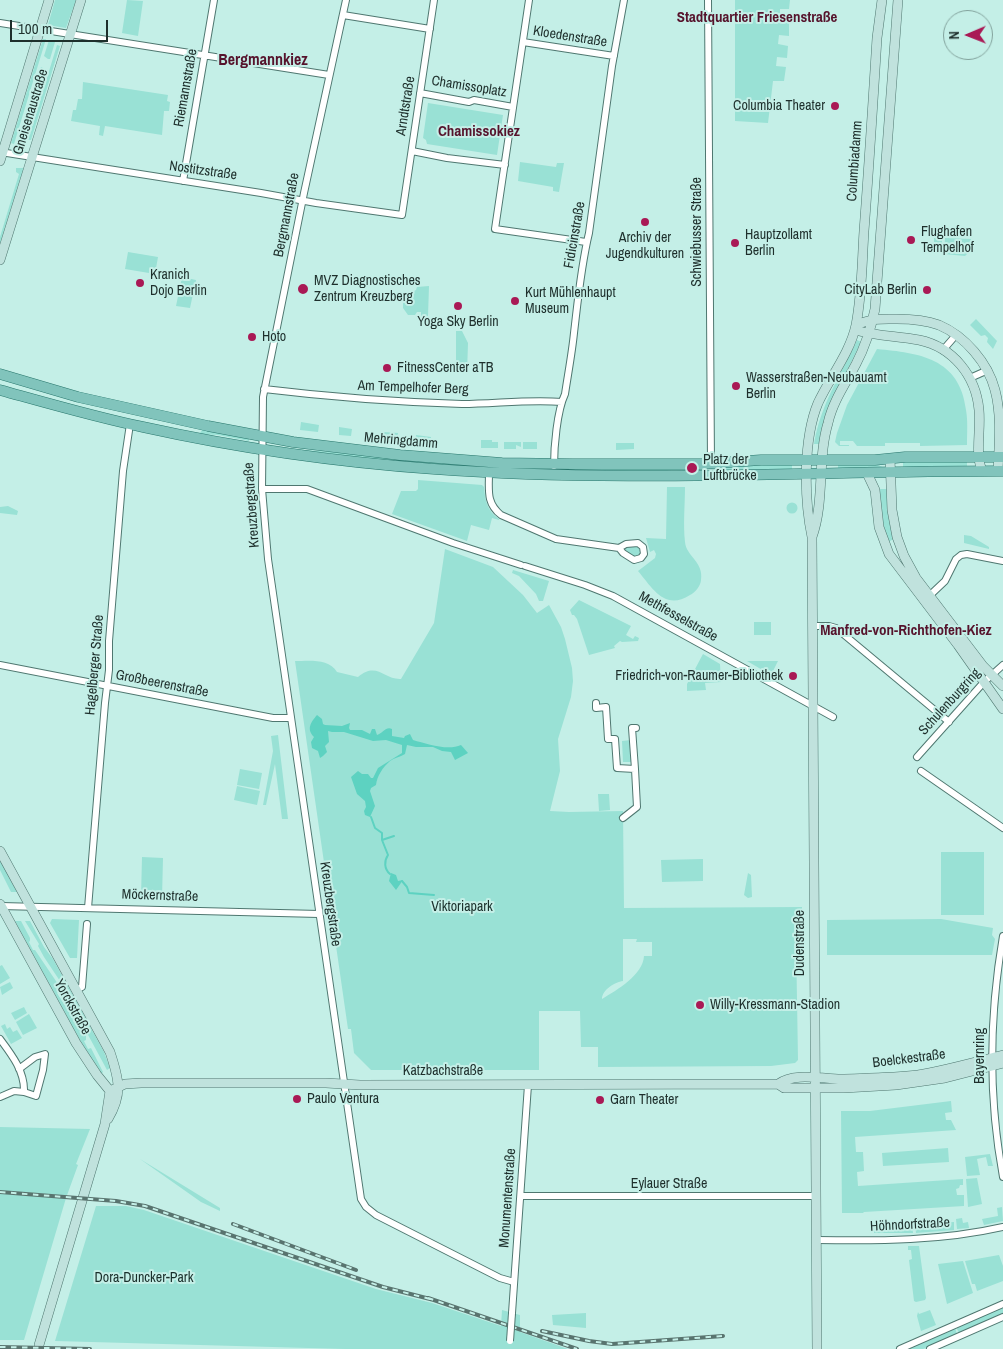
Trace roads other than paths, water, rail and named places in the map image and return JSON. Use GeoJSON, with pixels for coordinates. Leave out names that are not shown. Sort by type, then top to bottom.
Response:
{"type":"FeatureCollection","features":[{"type":"Feature","properties":{"kind":"main road","name":"Gneisenaustraße"},"geometry":{"type":"LineString","coordinates":[[1,155],[49,0]]}},
{"type":"Feature","properties":{"kind":"main road","name":"Gneisenaustraße"},"geometry":{"type":"LineString","coordinates":[[0,260],[81,0]]}},
{"type":"Feature","properties":{"kind":"main road","name":"Columbiadamm"},"geometry":{"type":"LineString","coordinates":[[855,327],[882,0]]}},
{"type":"Feature","properties":{"kind":"main road"},"geometry":{"type":"LineString","coordinates":[[821,474],[824,437],[832,410],[857,362],[869,334],[873,318],[878,280],[898,0]]}},
{"type":"Feature","properties":{"kind":"main road"},"geometry":{"type":"LineString","coordinates":[[875,73],[892,74]]}},
{"type":"Feature","properties":{"kind":"main road"},"geometry":{"type":"LineString","coordinates":[[874,94],[891,95]]}},
{"type":"Feature","properties":{"kind":"main road"},"geometry":{"type":"LineString","coordinates":[[870,136],[888,137]]}},
{"type":"Feature","properties":{"kind":"main road"},"geometry":{"type":"LineString","coordinates":[[807,475],[811,426],[818,404],[847,349],[855,327],[873,318],[919,320],[939,325],[956,335],[975,353],[988,370],[998,403],[1001,471]]}},
{"type":"Feature","properties":{"kind":"main road"},"geometry":{"type":"LineString","coordinates":[[855,327],[869,334],[920,340],[943,350],[957,361],[970,378],[976,392],[979,410],[979,457],[982,471]]}},
{"type":"Feature","properties":{"kind":"main road","name":"Mehringdamm"},"geometry":{"type":"LineString","coordinates":[[0,374],[87,399],[262,437],[400,456],[554,469]]}},
{"type":"Feature","properties":{"kind":"main road","name":"Mehringdamm"},"geometry":{"type":"LineString","coordinates":[[0,390],[130,424],[207,440],[262,449],[399,466],[489,472],[554,469],[711,469],[807,475],[1001,471]]}},
{"type":"Feature","properties":{"kind":"main road","name":"Mehringdamm"},"geometry":{"type":"LineString","coordinates":[[711,469],[761,460],[1001,456]]}},
{"type":"Feature","properties":{"kind":"main road"},"geometry":{"type":"LineString","coordinates":[[890,459],[892,510],[898,542],[927,598],[1003,709]]}},
{"type":"Feature","properties":{"kind":"main road"},"geometry":{"type":"LineString","coordinates":[[867,473],[875,490],[879,527],[885,546],[892,559],[983,666],[1003,686]]}},
{"type":"Feature","properties":{"kind":"main road","name":"Dudenstraße"},"geometry":{"type":"LineString","coordinates":[[812,537],[817,523],[821,474]]}},
{"type":"Feature","properties":{"kind":"main road","name":"Dudenstraße"},"geometry":{"type":"LineString","coordinates":[[807,475],[808,520],[812,537],[817,1349]]}},
{"type":"Feature","properties":{"kind":"main road"},"geometry":{"type":"LineString","coordinates":[[885,546],[898,542]]}},
{"type":"Feature","properties":{"kind":"main road","name":"Yorckstraße"},"geometry":{"type":"LineString","coordinates":[[0,851],[110,1052],[119,1081],[114,1089],[106,1124],[38,1344]]}},
{"type":"Feature","properties":{"kind":"main road","name":"Yorckstraße"},"geometry":{"type":"LineString","coordinates":[[0,905],[76,1043],[97,1075],[114,1089]]}},
{"type":"Feature","properties":{"kind":"main road","name":"Boelckestraße"},"geometry":{"type":"LineString","coordinates":[[992,1062],[1003,1054]]}},
{"type":"Feature","properties":{"kind":"main road","name":"Boelckestraße"},"geometry":{"type":"LineString","coordinates":[[816,1083],[877,1082],[992,1062],[1003,1063]]}},
{"type":"Feature","properties":{"kind":"main road","name":"Katzbachstraße"},"geometry":{"type":"LineString","coordinates":[[114,1089],[130,1083],[141,1082],[528,1085],[778,1084],[784,1088],[816,1083]]}},
{"type":"Feature","properties":{"kind":"street","name":"Riemannstraße"},"geometry":{"type":"LineString","coordinates":[[183,181],[214,0]]}},
{"type":"Feature","properties":{"kind":"street","name":"Bergmannstraße"},"geometry":{"type":"LineString","coordinates":[[262,437],[264,389],[346,0]]}},
{"type":"Feature","properties":{"kind":"street","name":"Arndtstraße"},"geometry":{"type":"LineString","coordinates":[[402,215],[434,0]]}},
{"type":"Feature","properties":{"kind":"street"},"geometry":{"type":"LineString","coordinates":[[530,0],[495,229],[586,242]]}},
{"type":"Feature","properties":{"kind":"street","name":"Fidicinstraße"},"geometry":{"type":"LineString","coordinates":[[554,469],[554,452],[575,331],[575,317],[586,242],[624,0]]}},
{"type":"Feature","properties":{"kind":"street","name":"Schwiebusser Straße"},"geometry":{"type":"LineString","coordinates":[[708,0],[711,469]]}},
{"type":"Feature","properties":{"kind":"street"},"geometry":{"type":"LineString","coordinates":[[342,15],[430,29]]}},
{"type":"Feature","properties":{"kind":"street"},"geometry":{"type":"LineString","coordinates":[[0,23],[329,75]]}},
{"type":"Feature","properties":{"kind":"street","name":"Kloedenstraße"},"geometry":{"type":"LineString","coordinates":[[523,42],[614,56]]}},
{"type":"Feature","properties":{"kind":"street","name":"Chamissoplatz"},"geometry":{"type":"LineString","coordinates":[[420,93],[513,107]]}},
{"type":"Feature","properties":{"kind":"street"},"geometry":{"type":"LineString","coordinates":[[412,151],[447,158],[505,165]]}},
{"type":"Feature","properties":{"kind":"street","name":"Nostitzstraße"},"geometry":{"type":"LineString","coordinates":[[1,155],[32,157],[402,215]]}},
{"type":"Feature","properties":{"kind":"street"},"geometry":{"type":"LineString","coordinates":[[943,350],[956,335]]}},
{"type":"Feature","properties":{"kind":"street"},"geometry":{"type":"LineString","coordinates":[[970,378],[988,370]]}},
{"type":"Feature","properties":{"kind":"street","name":"Am Tempelhofer Berg"},"geometry":{"type":"LineString","coordinates":[[264,389],[385,401],[465,404],[562,402]]}},
{"type":"Feature","properties":{"kind":"street","name":"Hagelberger Straße"},"geometry":{"type":"LineString","coordinates":[[88,908],[123,471],[130,424]]}},
{"type":"Feature","properties":{"kind":"street","name":"Kreuzbergstraße"},"geometry":{"type":"LineString","coordinates":[[262,437],[262,489],[268,559],[361,1199],[366,1207],[376,1215],[500,1278],[514,1282]]}},
{"type":"Feature","properties":{"kind":"street"},"geometry":{"type":"LineString","coordinates":[[489,472],[490,502],[494,510],[501,515],[556,539],[619,548]]}},
{"type":"Feature","properties":{"kind":"street","name":"Methfesselstraße"},"geometry":{"type":"LineString","coordinates":[[262,489],[307,488],[453,544],[585,585],[613,596],[833,717]]}},
{"type":"Feature","properties":{"kind":"street"},"geometry":{"type":"LineString","coordinates":[[927,598],[945,582],[956,559],[961,555],[967,554],[1003,561]]}},
{"type":"Feature","properties":{"kind":"street"},"geometry":{"type":"LineString","coordinates":[[812,626],[836,628],[949,722]]}},
{"type":"Feature","properties":{"kind":"street","name":"Großbeerenstraße"},"geometry":{"type":"LineString","coordinates":[[0,665],[274,718],[291,718]]}},
{"type":"Feature","properties":{"kind":"street","name":"Schulenburgring"},"geometry":{"type":"LineString","coordinates":[[917,756],[984,682],[1003,665]]}},
{"type":"Feature","properties":{"kind":"street"},"geometry":{"type":"LineString","coordinates":[[596,703],[596,708],[606,708],[608,739],[615,738],[617,768],[635,769]]}},
{"type":"Feature","properties":{"kind":"street"},"geometry":{"type":"LineString","coordinates":[[623,818],[637,807],[632,728],[636,728]]}},
{"type":"Feature","properties":{"kind":"street"},"geometry":{"type":"LineString","coordinates":[[921,770],[1003,828]]}},
{"type":"Feature","properties":{"kind":"street","name":"Möckernstraße"},"geometry":{"type":"LineString","coordinates":[[0,905],[319,914]]}},
{"type":"Feature","properties":{"kind":"street","name":"Yorckstraße"},"geometry":{"type":"LineString","coordinates":[[76,990],[82,986],[87,924]]}},
{"type":"Feature","properties":{"kind":"street","name":"Bayernring"},"geometry":{"type":"LineString","coordinates":[[1003,936],[994,1000],[992,1062],[994,1117],[1003,1176]]}},
{"type":"Feature","properties":{"kind":"street"},"geometry":{"type":"LineString","coordinates":[[0,1038],[19,1069],[24,1081],[24,1092]]}},
{"type":"Feature","properties":{"kind":"street"},"geometry":{"type":"LineString","coordinates":[[0,1097],[14,1091],[36,1096],[45,1054],[35,1057],[19,1069]]}},
{"type":"Feature","properties":{"kind":"street","name":"Monumentenstraße"},"geometry":{"type":"LineString","coordinates":[[509,1349],[528,1085]]}},
{"type":"Feature","properties":{"kind":"street","name":"Eylauer Straße"},"geometry":{"type":"LineString","coordinates":[[521,1196],[816,1196]]}},
{"type":"Feature","properties":{"kind":"street","name":"Höhndorfstraße"},"geometry":{"type":"LineString","coordinates":[[817,1240],[921,1239],[1003,1228]]}},
{"type":"Feature","properties":{"kind":"street"},"geometry":{"type":"LineString","coordinates":[[900,1349],[1003,1304]]}},
{"type":"Feature","properties":{"kind":"street"},"geometry":{"type":"LineString","coordinates":[[930,1349],[1003,1317]]}},
{"type":"Feature","properties":{"kind":"waterway"},"geometry":{"type":"LineString","coordinates":[[371,817],[375,828],[382,833],[382,840],[388,855],[385,862],[390,874]]}},
{"type":"Feature","properties":{"kind":"waterway"},"geometry":{"type":"LineString","coordinates":[[382,840],[394,836]]}},
{"type":"Feature","properties":{"kind":"waterway"},"geometry":{"type":"LineString","coordinates":[[402,881],[409,893],[434,895]]}},
{"type":"Feature","properties":{"kind":"railway"},"geometry":{"type":"LineString","coordinates":[[0,1192],[116,1201],[145,1206],[383,1287],[434,1300]]}},
{"type":"Feature","properties":{"kind":"railway"},"geometry":{"type":"LineString","coordinates":[[233,1224],[356,1270]]}},
{"type":"Feature","properties":{"kind":"railway"},"geometry":{"type":"LineString","coordinates":[[428,1298],[577,1349]]}},
{"type":"Feature","properties":{"kind":"railway"},"geometry":{"type":"LineString","coordinates":[[542,1331],[612,1344],[723,1336]]}},
{"type":"Feature","properties":{"kind":"railway"},"geometry":{"type":"LineString","coordinates":[[0,1347],[90,1349]]}},
{"type":"Feature","properties":{"kind":"place","name":"Columbia Theater"},"geometry":{"type":"Point","coordinates":[835,106]}},
{"type":"Feature","properties":{"kind":"place","name":"Archiv der Jugendkulturen"},"geometry":{"type":"Point","coordinates":[645,222]}},
{"type":"Feature","properties":{"kind":"place","name":"Flughafen Tempelhof"},"geometry":{"type":"Point","coordinates":[911,240]}},
{"type":"Feature","properties":{"kind":"place","name":"Hauptzollamt Berlin"},"geometry":{"type":"Point","coordinates":[735,243]}},
{"type":"Feature","properties":{"kind":"place","name":"Kranich Dojo Berlin"},"geometry":{"type":"Point","coordinates":[140,283]}},
{"type":"Feature","properties":{"kind":"place","name":"MVZ Diagnostisches Zentrum Kreuzberg"},"geometry":{"type":"Point","coordinates":[303,289]}},
{"type":"Feature","properties":{"kind":"place","name":"CityLab Berlin"},"geometry":{"type":"Point","coordinates":[927,290]}},
{"type":"Feature","properties":{"kind":"place","name":"Kurt Mühlenhaupt Museum"},"geometry":{"type":"Point","coordinates":[515,301]}},
{"type":"Feature","properties":{"kind":"place","name":"Yoga Sky Berlin"},"geometry":{"type":"Point","coordinates":[458,306]}},
{"type":"Feature","properties":{"kind":"place","name":"Hoto"},"geometry":{"type":"Point","coordinates":[252,337]}},
{"type":"Feature","properties":{"kind":"place","name":"FitnessCenter aTB"},"geometry":{"type":"Point","coordinates":[387,368]}},
{"type":"Feature","properties":{"kind":"place","name":"Wasserstraßen-Neubauamt Berlin"},"geometry":{"type":"Point","coordinates":[736,386]}},
{"type":"Feature","properties":{"kind":"place","name":"Platz der Luftbrücke"},"geometry":{"type":"Point","coordinates":[692,468]}},
{"type":"Feature","properties":{"kind":"place","name":"Friedrich-von-Raumer-Bibliothek"},"geometry":{"type":"Point","coordinates":[793,676]}},
{"type":"Feature","properties":{"kind":"place","name":"Willy-Kressmann-Stadion"},"geometry":{"type":"Point","coordinates":[700,1005]}},
{"type":"Feature","properties":{"kind":"place","name":"Paulo Ventura"},"geometry":{"type":"Point","coordinates":[297,1099]}},
{"type":"Feature","properties":{"kind":"place","name":"Garn Theater"},"geometry":{"type":"Point","coordinates":[600,1100]}},
{"type":"Feature","properties":{"kind":"district","name":"Stadtquartier Friesenstraße"},"geometry":{"type":"Point","coordinates":[757,18]}},
{"type":"Feature","properties":{"kind":"district","name":"Bergmannkiez"},"geometry":{"type":"Point","coordinates":[263,61]}},
{"type":"Feature","properties":{"kind":"district","name":"Chamissokiez"},"geometry":{"type":"Point","coordinates":[479,132]}},
{"type":"Feature","properties":{"kind":"district","name":"Manfred-von-Richthofen-Kiez"},"geometry":{"type":"Point","coordinates":[906,631]}},
{"type":"Feature","properties":{"kind":"park label","name":"Viktoriapark"},"geometry":{"type":"Point","coordinates":[462,907]}},
{"type":"Feature","properties":{"kind":"park label","name":"Dora-Duncker-Park"},"geometry":{"type":"Point","coordinates":[144,1278]}}]}
